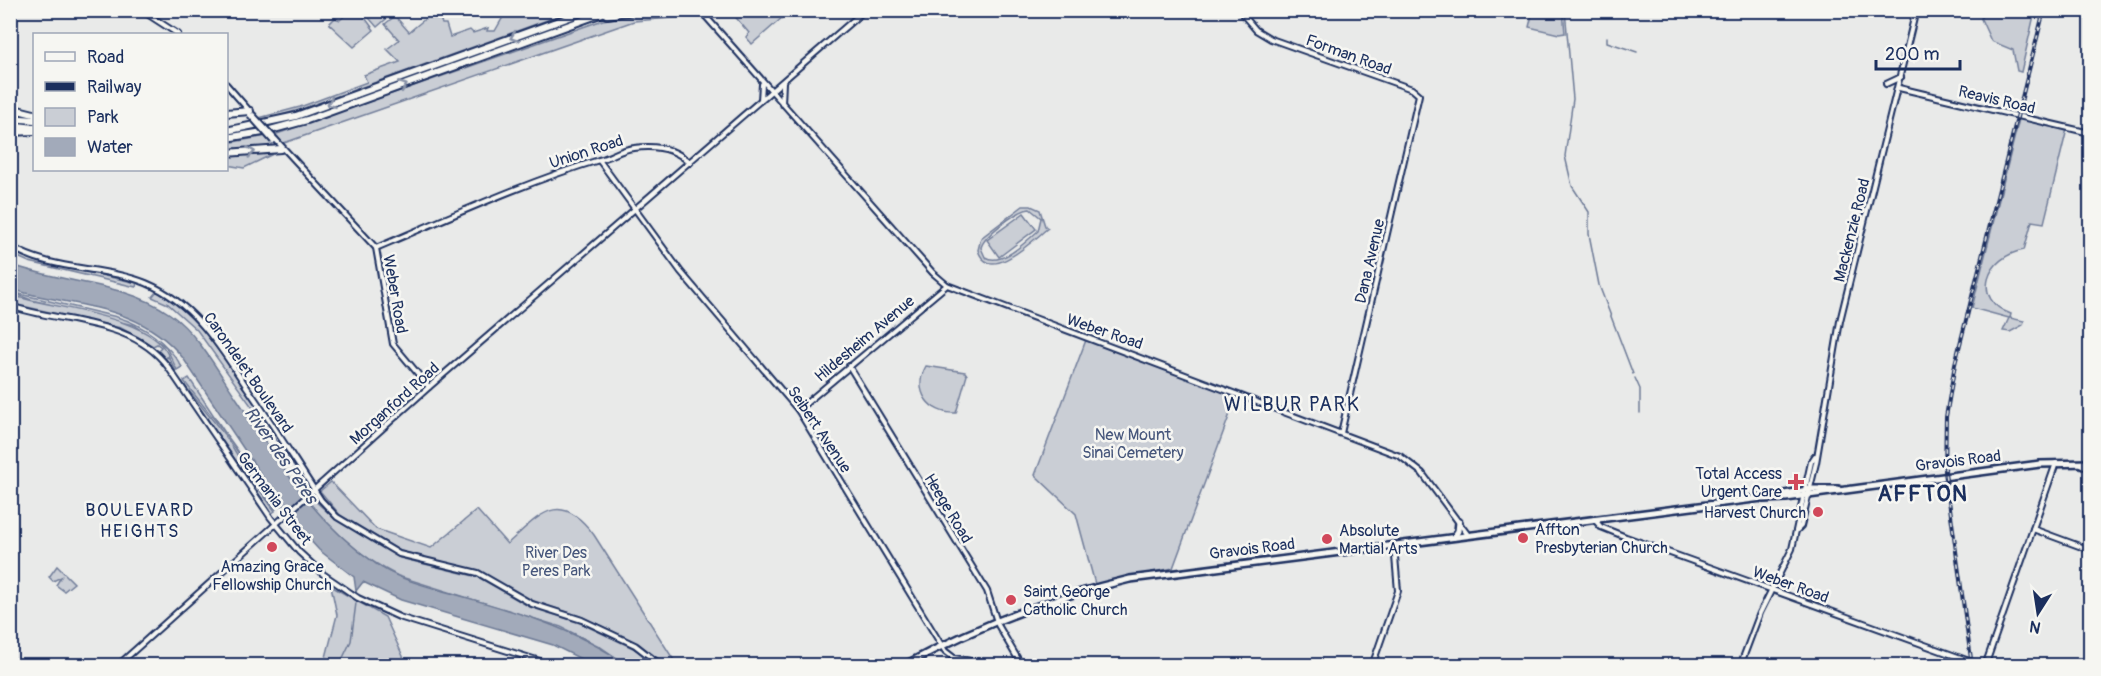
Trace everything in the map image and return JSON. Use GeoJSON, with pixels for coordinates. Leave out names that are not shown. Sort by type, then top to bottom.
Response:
{"type":"FeatureCollection","features":[{"type":"Feature","properties":{"kind":"highway"},"geometry":{"type":"LineString","coordinates":[[228,131],[296,116],[589,10]]}},
{"type":"Feature","properties":{"kind":"highway"},"geometry":{"type":"LineString","coordinates":[[228,138],[293,125],[611,10]]}},
{"type":"Feature","properties":{"kind":"highway"},"geometry":{"type":"LineString","coordinates":[[595,16],[640,10]]}},
{"type":"Feature","properties":{"kind":"highway"},"geometry":{"type":"LineString","coordinates":[[235,111],[239,100]]}},
{"type":"Feature","properties":{"kind":"highway"},"geometry":{"type":"LineString","coordinates":[[10,108],[33,114]]}},
{"type":"Feature","properties":{"kind":"highway"},"geometry":{"type":"LineString","coordinates":[[228,113],[249,112]]}},
{"type":"Feature","properties":{"kind":"highway"},"geometry":{"type":"LineString","coordinates":[[10,118],[33,120]]}},
{"type":"Feature","properties":{"kind":"highway"},"geometry":{"type":"LineString","coordinates":[[10,125],[33,129]]}},
{"type":"Feature","properties":{"kind":"highway"},"geometry":{"type":"LineString","coordinates":[[10,132],[33,129]]}},
{"type":"Feature","properties":{"kind":"highway"},"geometry":{"type":"LineString","coordinates":[[228,153],[248,153],[269,149],[276,144]]}},
{"type":"Feature","properties":{"kind":"main road"},"geometry":{"type":"LineString","coordinates":[[141,10],[176,33]]}},
{"type":"Feature","properties":{"kind":"main road"},"geometry":{"type":"LineString","coordinates":[[690,163],[866,10]]}},
{"type":"Feature","properties":{"kind":"main road","name":"Forman Road"},"geometry":{"type":"LineString","coordinates":[[1239,10],[1256,30],[1271,39],[1418,93]]}},
{"type":"Feature","properties":{"kind":"main road","name":"Mackenzie Road"},"geometry":{"type":"LineString","coordinates":[[1740,666],[1772,590],[1788,559],[1797,530],[1801,526],[1811,462],[1815,456],[1840,321],[1902,76],[1916,10]]}},
{"type":"Feature","properties":{"kind":"main road","name":"Weber Road"},"geometry":{"type":"LineString","coordinates":[[696,11],[706,19],[933,273],[947,285],[1341,433],[1409,461],[1425,476],[1468,535]]}},
{"type":"Feature","properties":{"kind":"main road"},"geometry":{"type":"LineString","coordinates":[[1886,84],[1902,76]]}},
{"type":"Feature","properties":{"kind":"main road"},"geometry":{"type":"LineString","coordinates":[[782,105],[783,82]]}},
{"type":"Feature","properties":{"kind":"main road"},"geometry":{"type":"LineString","coordinates":[[760,101],[762,83]]}},
{"type":"Feature","properties":{"kind":"main road","name":"Weber Road"},"geometry":{"type":"LineString","coordinates":[[228,86],[276,144],[376,248],[393,344],[429,387]]}},
{"type":"Feature","properties":{"kind":"main road","name":"Reavis Road"},"geometry":{"type":"LineString","coordinates":[[1899,88],[2091,133]]}},
{"type":"Feature","properties":{"kind":"main road","name":"Dana Avenue"},"geometry":{"type":"LineString","coordinates":[[1341,433],[1418,93]]}},
{"type":"Feature","properties":{"kind":"main road","name":"Weber Road"},"geometry":{"type":"LineString","coordinates":[[276,144],[288,155]]}},
{"type":"Feature","properties":{"kind":"main road","name":"Union Road"},"geometry":{"type":"LineString","coordinates":[[376,248],[550,175],[624,150],[646,147],[671,150],[690,163]]}},
{"type":"Feature","properties":{"kind":"main road","name":"Seibert Avenue"},"geometry":{"type":"LineString","coordinates":[[599,160],[681,272],[798,411],[942,645],[954,658],[998,666]]}},
{"type":"Feature","properties":{"kind":"main road","name":"Morganford Road"},"geometry":{"type":"LineString","coordinates":[[117,666],[429,387],[690,163]]}},
{"type":"Feature","properties":{"kind":"main road","name":"Carondelet Boulevard"},"geometry":{"type":"LineString","coordinates":[[10,246],[36,257],[141,281],[164,292],[186,307],[210,332],[314,490],[337,517],[399,554],[478,573],[527,602],[586,622],[635,645],[662,666]]}},
{"type":"Feature","properties":{"kind":"main road","name":"Hildesheim Avenue"},"geometry":{"type":"LineString","coordinates":[[798,411],[947,285]]}},
{"type":"Feature","properties":{"kind":"main road","name":"Germania Street"},"geometry":{"type":"LineString","coordinates":[[10,306],[115,330],[133,337],[152,349],[168,367],[276,524],[316,568],[369,604],[408,620],[556,666]]}},
{"type":"Feature","properties":{"kind":"main road","name":"Heege Road"},"geometry":{"type":"LineString","coordinates":[[849,366],[987,591],[996,619],[1022,666]]}},
{"type":"Feature","properties":{"kind":"main road"},"geometry":{"type":"LineString","coordinates":[[1984,666],[2056,463]]}},
{"type":"Feature","properties":{"kind":"main road","name":"Gravois Road"},"geometry":{"type":"LineString","coordinates":[[903,666],[996,619],[1065,595],[1139,577],[1762,498],[2056,463],[2091,463]]}},
{"type":"Feature","properties":{"kind":"main road","name":"Gravois Road"},"geometry":{"type":"LineString","coordinates":[[2081,464],[2091,468]]}},
{"type":"Feature","properties":{"kind":"main road","name":"Weber Road"},"geometry":{"type":"LineString","coordinates":[[1594,519],[1602,527],[1626,537],[1984,666]]}},
{"type":"Feature","properties":{"kind":"main road"},"geometry":{"type":"LineString","coordinates":[[1454,537],[1458,531],[1459,522]]}},
{"type":"Feature","properties":{"kind":"main road"},"geometry":{"type":"LineString","coordinates":[[2033,529],[2091,550]]}},
{"type":"Feature","properties":{"kind":"main road"},"geometry":{"type":"LineString","coordinates":[[1372,666],[1398,591],[1394,544]]}},
{"type":"Feature","properties":{"kind":"green space"},"geometry":{"type":"Polygon","coordinates":[[[660,10],[688,11],[697,16],[634,21],[281,144],[274,135],[603,20],[660,10]]]}},
{"type":"Feature","properties":{"kind":"green space"},"geometry":{"type":"Polygon","coordinates":[[[350,11],[360,11],[374,30],[354,47],[329,24],[335,18],[340,20],[350,11]]]}},
{"type":"Feature","properties":{"kind":"green space"},"geometry":{"type":"Polygon","coordinates":[[[363,11],[390,11],[393,13],[377,27],[363,11]]]}},
{"type":"Feature","properties":{"kind":"green space"},"geometry":{"type":"Polygon","coordinates":[[[420,11],[442,12],[444,19],[441,21],[442,24],[446,24],[450,37],[470,30],[473,33],[488,28],[487,31],[495,31],[503,17],[503,11],[572,11],[299,110],[261,121],[259,118],[300,107],[367,82],[364,75],[400,62],[387,49],[399,40],[385,24],[395,16],[409,32],[426,18],[420,11]]]}},
{"type":"Feature","properties":{"kind":"green space"},"geometry":{"type":"Polygon","coordinates":[[[737,11],[777,11],[783,17],[752,44],[746,37],[749,33],[733,14],[737,11]]]}},
{"type":"Feature","properties":{"kind":"green space"},"geometry":{"type":"Polygon","coordinates":[[[1533,11],[1563,11],[1565,33],[1559,34],[1529,27],[1533,11]]]}},
{"type":"Feature","properties":{"kind":"green space"},"geometry":{"type":"Polygon","coordinates":[[[1983,11],[2035,11],[2021,72],[2017,71],[2013,50],[1991,41],[1981,19],[1983,11]]]}},
{"type":"Feature","properties":{"kind":"green space"},"geometry":{"type":"Polygon","coordinates":[[[2019,119],[2067,129],[2044,223],[2032,221],[2024,250],[2001,260],[1988,279],[1987,289],[1991,299],[1998,307],[2011,314],[2010,318],[2024,321],[2023,325],[2010,332],[2003,331],[2009,318],[1972,308],[2019,119]]]}},
{"type":"Feature","properties":{"kind":"green space"},"geometry":{"type":"Polygon","coordinates":[[[267,136],[273,143],[270,147],[228,151],[228,143],[267,136]]]}},
{"type":"Feature","properties":{"kind":"green space"},"geometry":{"type":"Polygon","coordinates":[[[279,151],[244,168],[228,165],[228,155],[279,151]]]}},
{"type":"Feature","properties":{"kind":"green space"},"geometry":{"type":"Polygon","coordinates":[[[1023,206],[1031,206],[1040,210],[1045,226],[1048,228],[1011,257],[1001,262],[991,263],[984,260],[978,250],[981,238],[1023,206]],[[1030,209],[1010,219],[983,243],[981,248],[985,257],[999,259],[1013,252],[1038,231],[1041,218],[1030,209]]]}},
{"type":"Feature","properties":{"kind":"green space"},"geometry":{"type":"Polygon","coordinates":[[[1024,213],[1036,229],[999,257],[987,240],[1024,213]]]}},
{"type":"Feature","properties":{"kind":"green space"},"geometry":{"type":"Polygon","coordinates":[[[10,250],[36,261],[137,283],[136,287],[29,262],[11,254],[10,250]]]}},
{"type":"Feature","properties":{"kind":"green space"},"geometry":{"type":"Polygon","coordinates":[[[157,291],[185,312],[208,337],[275,433],[300,474],[197,330],[168,304],[152,297],[157,291]]]}},
{"type":"Feature","properties":{"kind":"green space"},"geometry":{"type":"Polygon","coordinates":[[[11,292],[127,320],[154,336],[170,350],[182,367],[177,370],[166,347],[133,325],[31,300],[11,292]]]}},
{"type":"Feature","properties":{"kind":"green space"},"geometry":{"type":"Polygon","coordinates":[[[11,295],[98,315],[143,331],[159,343],[176,371],[158,350],[161,347],[157,344],[153,346],[121,328],[11,303],[11,295]]]}},
{"type":"Feature","properties":{"kind":"green space","name":"New Mount Sinai Cemetery"},"geometry":{"type":"Polygon","coordinates":[[[1086,340],[1237,395],[1173,568],[1095,584],[1076,514],[1035,475],[1086,340]]]}},
{"type":"Feature","properties":{"kind":"green space"},"geometry":{"type":"Polygon","coordinates":[[[926,366],[965,372],[967,375],[956,413],[938,410],[926,399],[921,384],[926,366]]]}},
{"type":"Feature","properties":{"kind":"green space"},"geometry":{"type":"Polygon","coordinates":[[[189,378],[227,436],[184,381],[189,378]]]}},
{"type":"Feature","properties":{"kind":"green space"},"geometry":{"type":"Polygon","coordinates":[[[182,382],[227,438],[253,481],[275,511],[272,513],[182,382]]]}},
{"type":"Feature","properties":{"kind":"green space"},"geometry":{"type":"Polygon","coordinates":[[[247,466],[276,510],[265,496],[247,466]]]}},
{"type":"Feature","properties":{"kind":"green space","name":"River Des Peres Park"},"geometry":{"type":"Polygon","coordinates":[[[331,482],[376,529],[431,548],[477,510],[507,544],[540,516],[550,511],[570,512],[582,521],[594,535],[677,665],[665,665],[639,644],[580,616],[528,599],[480,571],[400,551],[340,515],[320,491],[331,482]]]}},
{"type":"Feature","properties":{"kind":"green space","name":"River Des Peres Park"},"geometry":{"type":"Polygon","coordinates":[[[312,498],[334,518],[400,558],[478,577],[530,607],[580,623],[633,648],[658,665],[627,665],[599,646],[561,627],[398,576],[372,561],[339,534],[308,502],[312,498]]]}},
{"type":"Feature","properties":{"kind":"green space"},"geometry":{"type":"Polygon","coordinates":[[[57,566],[74,583],[64,591],[56,585],[61,577],[53,581],[49,577],[57,566]]]}},
{"type":"Feature","properties":{"kind":"green space"},"geometry":{"type":"Polygon","coordinates":[[[331,586],[385,617],[407,665],[324,665],[337,615],[331,586]]]}},
{"type":"Feature","properties":{"kind":"water","name":"River des Peres"},"geometry":{"type":"Polygon","coordinates":[[[10,264],[30,271],[132,295],[152,303],[180,322],[207,354],[298,489],[353,547],[383,569],[399,577],[515,612],[561,629],[606,651],[627,665],[593,665],[553,645],[401,600],[363,582],[356,591],[354,577],[319,550],[290,518],[183,358],[165,340],[146,326],[125,317],[81,304],[11,289],[10,264]]]}},
{"type":"Feature","properties":{"kind":"waterway"},"geometry":{"type":"LineString","coordinates":[[1565,10],[1573,99],[1565,156],[1572,186],[1589,212],[1589,234],[1599,285],[1633,374]]}},
{"type":"Feature","properties":{"kind":"waterway"},"geometry":{"type":"LineString","coordinates":[[1607,37],[1607,42],[1637,52]]}},
{"type":"Feature","properties":{"kind":"waterway"},"geometry":{"type":"LineString","coordinates":[[1635,378],[1640,389],[1640,413]]}},
{"type":"Feature","properties":{"kind":"waterway"},"geometry":{"type":"LineString","coordinates":[[339,666],[351,641],[356,603]]}},
{"type":"Feature","properties":{"kind":"railway"},"geometry":{"type":"LineString","coordinates":[[1972,666],[1945,472],[1946,417],[1955,364],[2044,10]]}},
{"type":"Feature","properties":{"kind":"place","name":"Total Access Urgent Care"},"geometry":{"type":"Point","coordinates":[1796,482]}},
{"type":"Feature","properties":{"kind":"place","name":"Harvest Church"},"geometry":{"type":"Point","coordinates":[1818,512]}},
{"type":"Feature","properties":{"kind":"place","name":"Affton Presbyterian Church"},"geometry":{"type":"Point","coordinates":[1523,538]}},
{"type":"Feature","properties":{"kind":"place","name":"Absolute Martial Arts"},"geometry":{"type":"Point","coordinates":[1327,539]}},
{"type":"Feature","properties":{"kind":"place","name":"Amazing Grace Fellowship Church"},"geometry":{"type":"Point","coordinates":[272,547]}},
{"type":"Feature","properties":{"kind":"place","name":"Saint George Catholic Church"},"geometry":{"type":"Point","coordinates":[1011,600]}},
{"type":"Feature","properties":{"kind":"district","name":"WILBUR PARK"},"geometry":{"type":"Point","coordinates":[1292,404]}},
{"type":"Feature","properties":{"kind":"district","name":"AFFTON"},"geometry":{"type":"Point","coordinates":[1923,493]}},
{"type":"Feature","properties":{"kind":"district","name":"BOULEVARD HEIGHTS"},"geometry":{"type":"Point","coordinates":[140,520]}}]}
